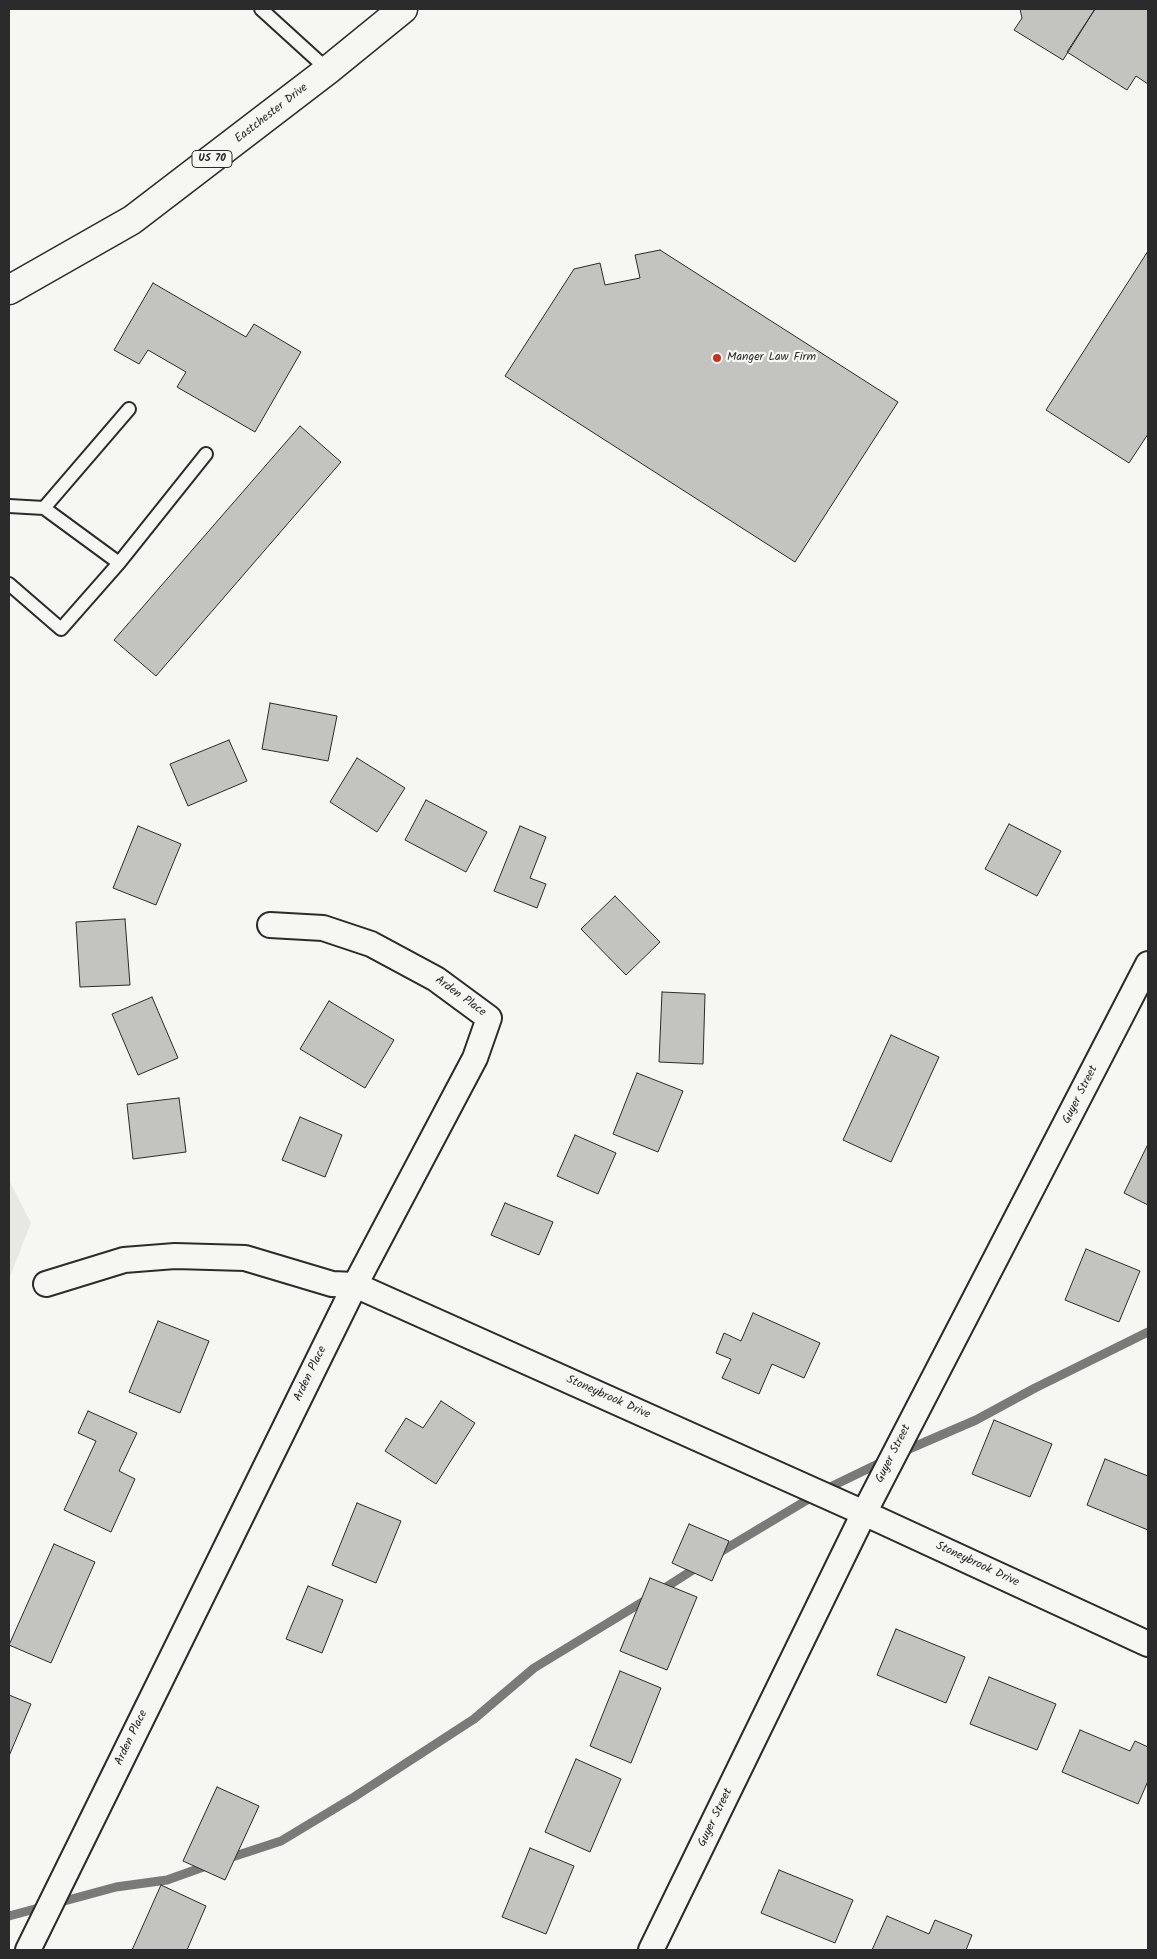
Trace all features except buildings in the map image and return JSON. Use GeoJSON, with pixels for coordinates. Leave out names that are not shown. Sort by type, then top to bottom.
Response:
{"type":"FeatureCollection","features":[{"type":"Feature","properties":{"kind":"main road","name":"Eastchester Drive"},"geometry":{"type":"LineString","coordinates":[[9,290],[132,220],[328,70],[403,9]]}},
{"type":"Feature","properties":{"kind":"street","name":"Arden Place"},"geometry":{"type":"LineString","coordinates":[[28,1950],[355,1285],[475,1058],[489,1018],[436,979],[371,944],[323,928],[270,925]]}},
{"type":"Feature","properties":{"kind":"street","name":"Guyer Street"},"geometry":{"type":"LineString","coordinates":[[651,1950],[864,1513],[1148,964]]}},
{"type":"Feature","properties":{"kind":"street","name":"Stoneybrook Drive"},"geometry":{"type":"LineString","coordinates":[[46,1284],[124,1260],[176,1256],[245,1258],[332,1284],[355,1285],[864,1513],[1148,1644]]}},
{"type":"Feature","properties":{"kind":"lane"},"geometry":{"type":"LineString","coordinates":[[261,9],[328,70]]}},
{"type":"Feature","properties":{"kind":"lane"},"geometry":{"type":"LineString","coordinates":[[44,508],[129,410]]}},
{"type":"Feature","properties":{"kind":"lane"},"geometry":{"type":"LineString","coordinates":[[9,584],[61,629],[119,563],[206,454]]}},
{"type":"Feature","properties":{"kind":"lane"},"geometry":{"type":"LineString","coordinates":[[9,506],[44,508],[119,563]]}},
{"type":"Feature","properties":{"kind":"shaded area"},"geometry":{"type":"Polygon","coordinates":[[[9,1180],[31,1223],[9,1279],[9,1180]]]}},
{"type":"Feature","properties":{"kind":"waterway"},"geometry":{"type":"LineString","coordinates":[[902,1452],[976,1420],[1035,1388],[1148,1332]]}},
{"type":"Feature","properties":{"kind":"waterway"},"geometry":{"type":"LineString","coordinates":[[717,1554],[822,1491],[886,1460]]}},
{"type":"Feature","properties":{"kind":"waterway"},"geometry":{"type":"LineString","coordinates":[[660,1591],[699,1566]]}},
{"type":"Feature","properties":{"kind":"waterway"},"geometry":{"type":"LineString","coordinates":[[226,1859],[281,1841],[354,1797],[474,1719],[534,1668],[649,1598]]}},
{"type":"Feature","properties":{"kind":"waterway"},"geometry":{"type":"LineString","coordinates":[[9,1916],[116,1887],[167,1880],[209,1865]]}},
{"type":"Feature","properties":{"kind":"place","name":"Manger Law Firm"},"geometry":{"type":"Point","coordinates":[717,358]}}]}
